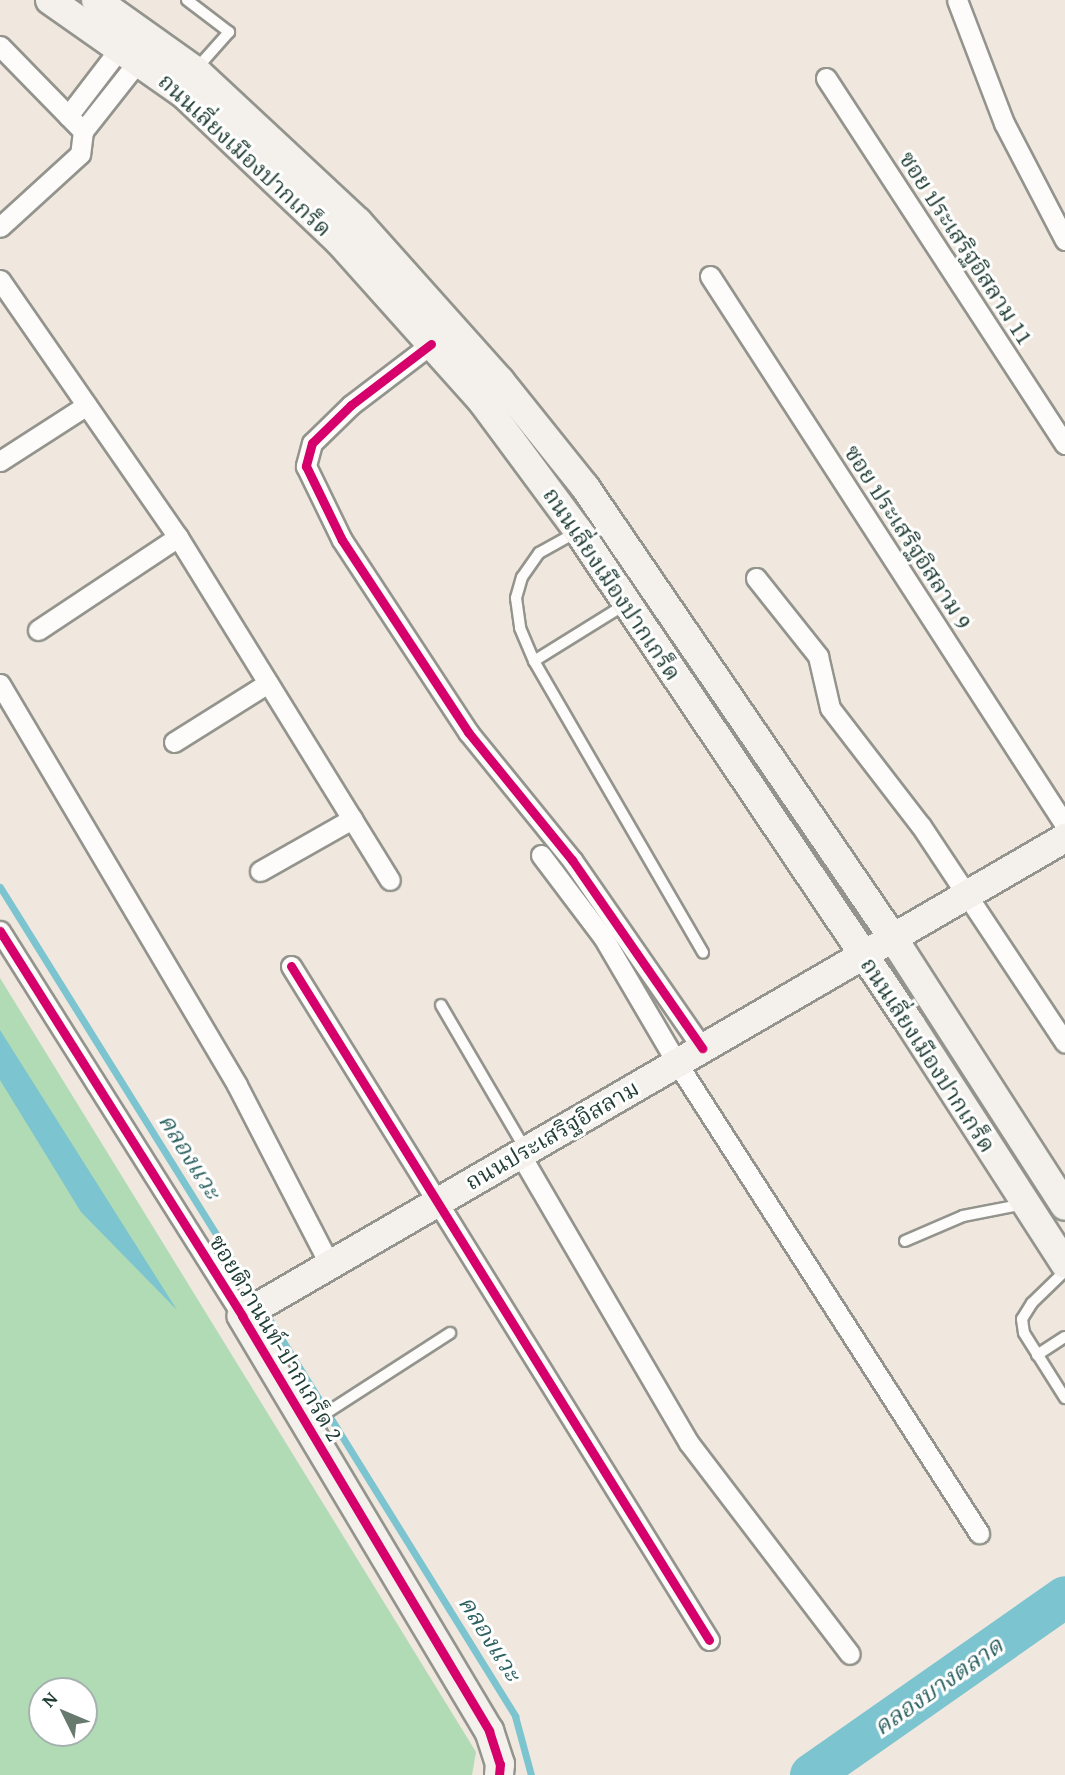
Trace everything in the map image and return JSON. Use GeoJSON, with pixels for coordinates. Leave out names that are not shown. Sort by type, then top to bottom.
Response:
{"type":"FeatureCollection","features":[{"type":"Feature","properties":{"kind":"main road","name":"ถนนเลี่ยงเมืองปากเกร็ด"},"geometry":{"type":"LineString","coordinates":[[50,0],[185,95],[339,241],[482,401],[579,531],[863,955],[1065,1264]]}},
{"type":"Feature","properties":{"kind":"main road","name":"ถนนเลี่ยงเมืองปากเกร็ด"},"geometry":{"type":"LineString","coordinates":[[96,0],[196,71],[358,222],[500,381],[577,476],[893,938],[1065,1206]]}},
{"type":"Feature","properties":{"kind":"main road","name":"ถนนประเสริฐอิสลาม"},"geometry":{"type":"LineString","coordinates":[[254,1309],[1065,838]]}},
{"type":"Feature","properties":{"kind":"main road","name":"ซอยติวานนท์-ปากเกร็ด 2"},"geometry":{"type":"LineString","coordinates":[[254,1309],[312,1422],[489,1731],[500,1764],[499,1775]]}},
{"type":"Feature","properties":{"kind":"street"},"geometry":{"type":"LineString","coordinates":[[957,0],[1004,122],[1065,240]]}},
{"type":"Feature","properties":{"kind":"street"},"geometry":{"type":"LineString","coordinates":[[0,46],[83,131]]}},
{"type":"Feature","properties":{"kind":"street"},"geometry":{"type":"LineString","coordinates":[[68,116],[130,54]]}},
{"type":"Feature","properties":{"kind":"street"},"geometry":{"type":"LineString","coordinates":[[0,227],[80,154],[83,131],[130,54]]}},
{"type":"Feature","properties":{"kind":"street","name":"ซอย ประเสริฐอิสลาม 11"},"geometry":{"type":"LineString","coordinates":[[826,78],[1065,444]]}},
{"type":"Feature","properties":{"kind":"street","name":"ซอย ประเสริฐอิสลาม 9"},"geometry":{"type":"LineString","coordinates":[[710,276],[1065,825]]}},
{"type":"Feature","properties":{"kind":"street"},"geometry":{"type":"LineString","coordinates":[[0,280],[178,537],[390,880]]}},
{"type":"Feature","properties":{"kind":"street"},"geometry":{"type":"LineString","coordinates":[[431,344],[351,405],[312,443],[306,466],[342,540],[468,732],[572,860],[702,1048]]}},
{"type":"Feature","properties":{"kind":"street"},"geometry":{"type":"LineString","coordinates":[[0,461],[87,405]]}},
{"type":"Feature","properties":{"kind":"street"},"geometry":{"type":"LineString","coordinates":[[38,630],[178,537]]}},
{"type":"Feature","properties":{"kind":"street"},"geometry":{"type":"LineString","coordinates":[[756,578],[818,656],[830,708],[968,894],[1065,1044]]}},
{"type":"Feature","properties":{"kind":"street"},"geometry":{"type":"LineString","coordinates":[[174,741],[268,683]]}},
{"type":"Feature","properties":{"kind":"street"},"geometry":{"type":"LineString","coordinates":[[0,684],[237,1085],[330,1265]]}},
{"type":"Feature","properties":{"kind":"street"},"geometry":{"type":"LineString","coordinates":[[260,871],[352,819]]}},
{"type":"Feature","properties":{"kind":"street"},"geometry":{"type":"LineString","coordinates":[[541,855],[603,937],[677,1063],[979,1533]]}},
{"type":"Feature","properties":{"kind":"street","name":"ซอยติวานนท์-ปากเกร็ด 2"},"geometry":{"type":"LineString","coordinates":[[0,931],[254,1309]]}},
{"type":"Feature","properties":{"kind":"street"},"geometry":{"type":"LineString","coordinates":[[291,966],[435,1204],[709,1640]]}},
{"type":"Feature","properties":{"kind":"street"},"geometry":{"type":"LineString","coordinates":[[523,1152],[689,1443],[850,1654]]}},
{"type":"Feature","properties":{"kind":"lane"},"geometry":{"type":"LineString","coordinates":[[187,0],[229,32],[196,71]]}},
{"type":"Feature","properties":{"kind":"lane"},"geometry":{"type":"LineString","coordinates":[[579,531],[539,553],[522,577],[516,598],[520,628],[534,661],[703,952]]}},
{"type":"Feature","properties":{"kind":"lane"},"geometry":{"type":"LineString","coordinates":[[534,661],[626,604]]}},
{"type":"Feature","properties":{"kind":"lane"},"geometry":{"type":"LineString","coordinates":[[441,1004],[523,1152]]}},
{"type":"Feature","properties":{"kind":"lane"},"geometry":{"type":"LineString","coordinates":[[905,1241],[963,1216],[1026,1204]]}},
{"type":"Feature","properties":{"kind":"lane"},"geometry":{"type":"LineString","coordinates":[[1065,1271],[1021,1319],[1037,1355],[1065,1398]]}},
{"type":"Feature","properties":{"kind":"lane"},"geometry":{"type":"LineString","coordinates":[[312,1422],[450,1333]]}},
{"type":"Feature","properties":{"kind":"lane"},"geometry":{"type":"LineString","coordinates":[[1037,1355],[1065,1337]]}},
{"type":"Feature","properties":{"kind":"green space"},"geometry":{"type":"Polygon","coordinates":[[[0,978],[476,1752],[472,1775],[0,1775],[0,978]]]}},
{"type":"Feature","properties":{"kind":"water"},"geometry":{"type":"Polygon","coordinates":[[[0,1030],[177,1310],[81,1212],[0,1080],[0,1030]]]}},
{"type":"Feature","properties":{"kind":"waterway","name":"คลองแวะ"},"geometry":{"type":"LineString","coordinates":[[0,887],[256,1299]]}},
{"type":"Feature","properties":{"kind":"waterway","name":"คลองแวะ"},"geometry":{"type":"LineString","coordinates":[[263,1309],[515,1716],[531,1775]]}},
{"type":"Feature","properties":{"kind":"waterway","name":"คลองบางตลาด"},"geometry":{"type":"LineString","coordinates":[[811,1775],[1065,1597]]}},
{"type":"Feature","properties":{"kind":"cycle path"},"geometry":{"type":"LineString","coordinates":[[431,344],[351,405],[312,443],[306,466],[342,540],[468,732],[572,860],[702,1048]]}},
{"type":"Feature","properties":{"kind":"cycle path"},"geometry":{"type":"LineString","coordinates":[[0,931],[242,1316],[489,1731],[500,1764],[499,1775]]}},
{"type":"Feature","properties":{"kind":"cycle path"},"geometry":{"type":"LineString","coordinates":[[291,966],[709,1640]]}}]}
